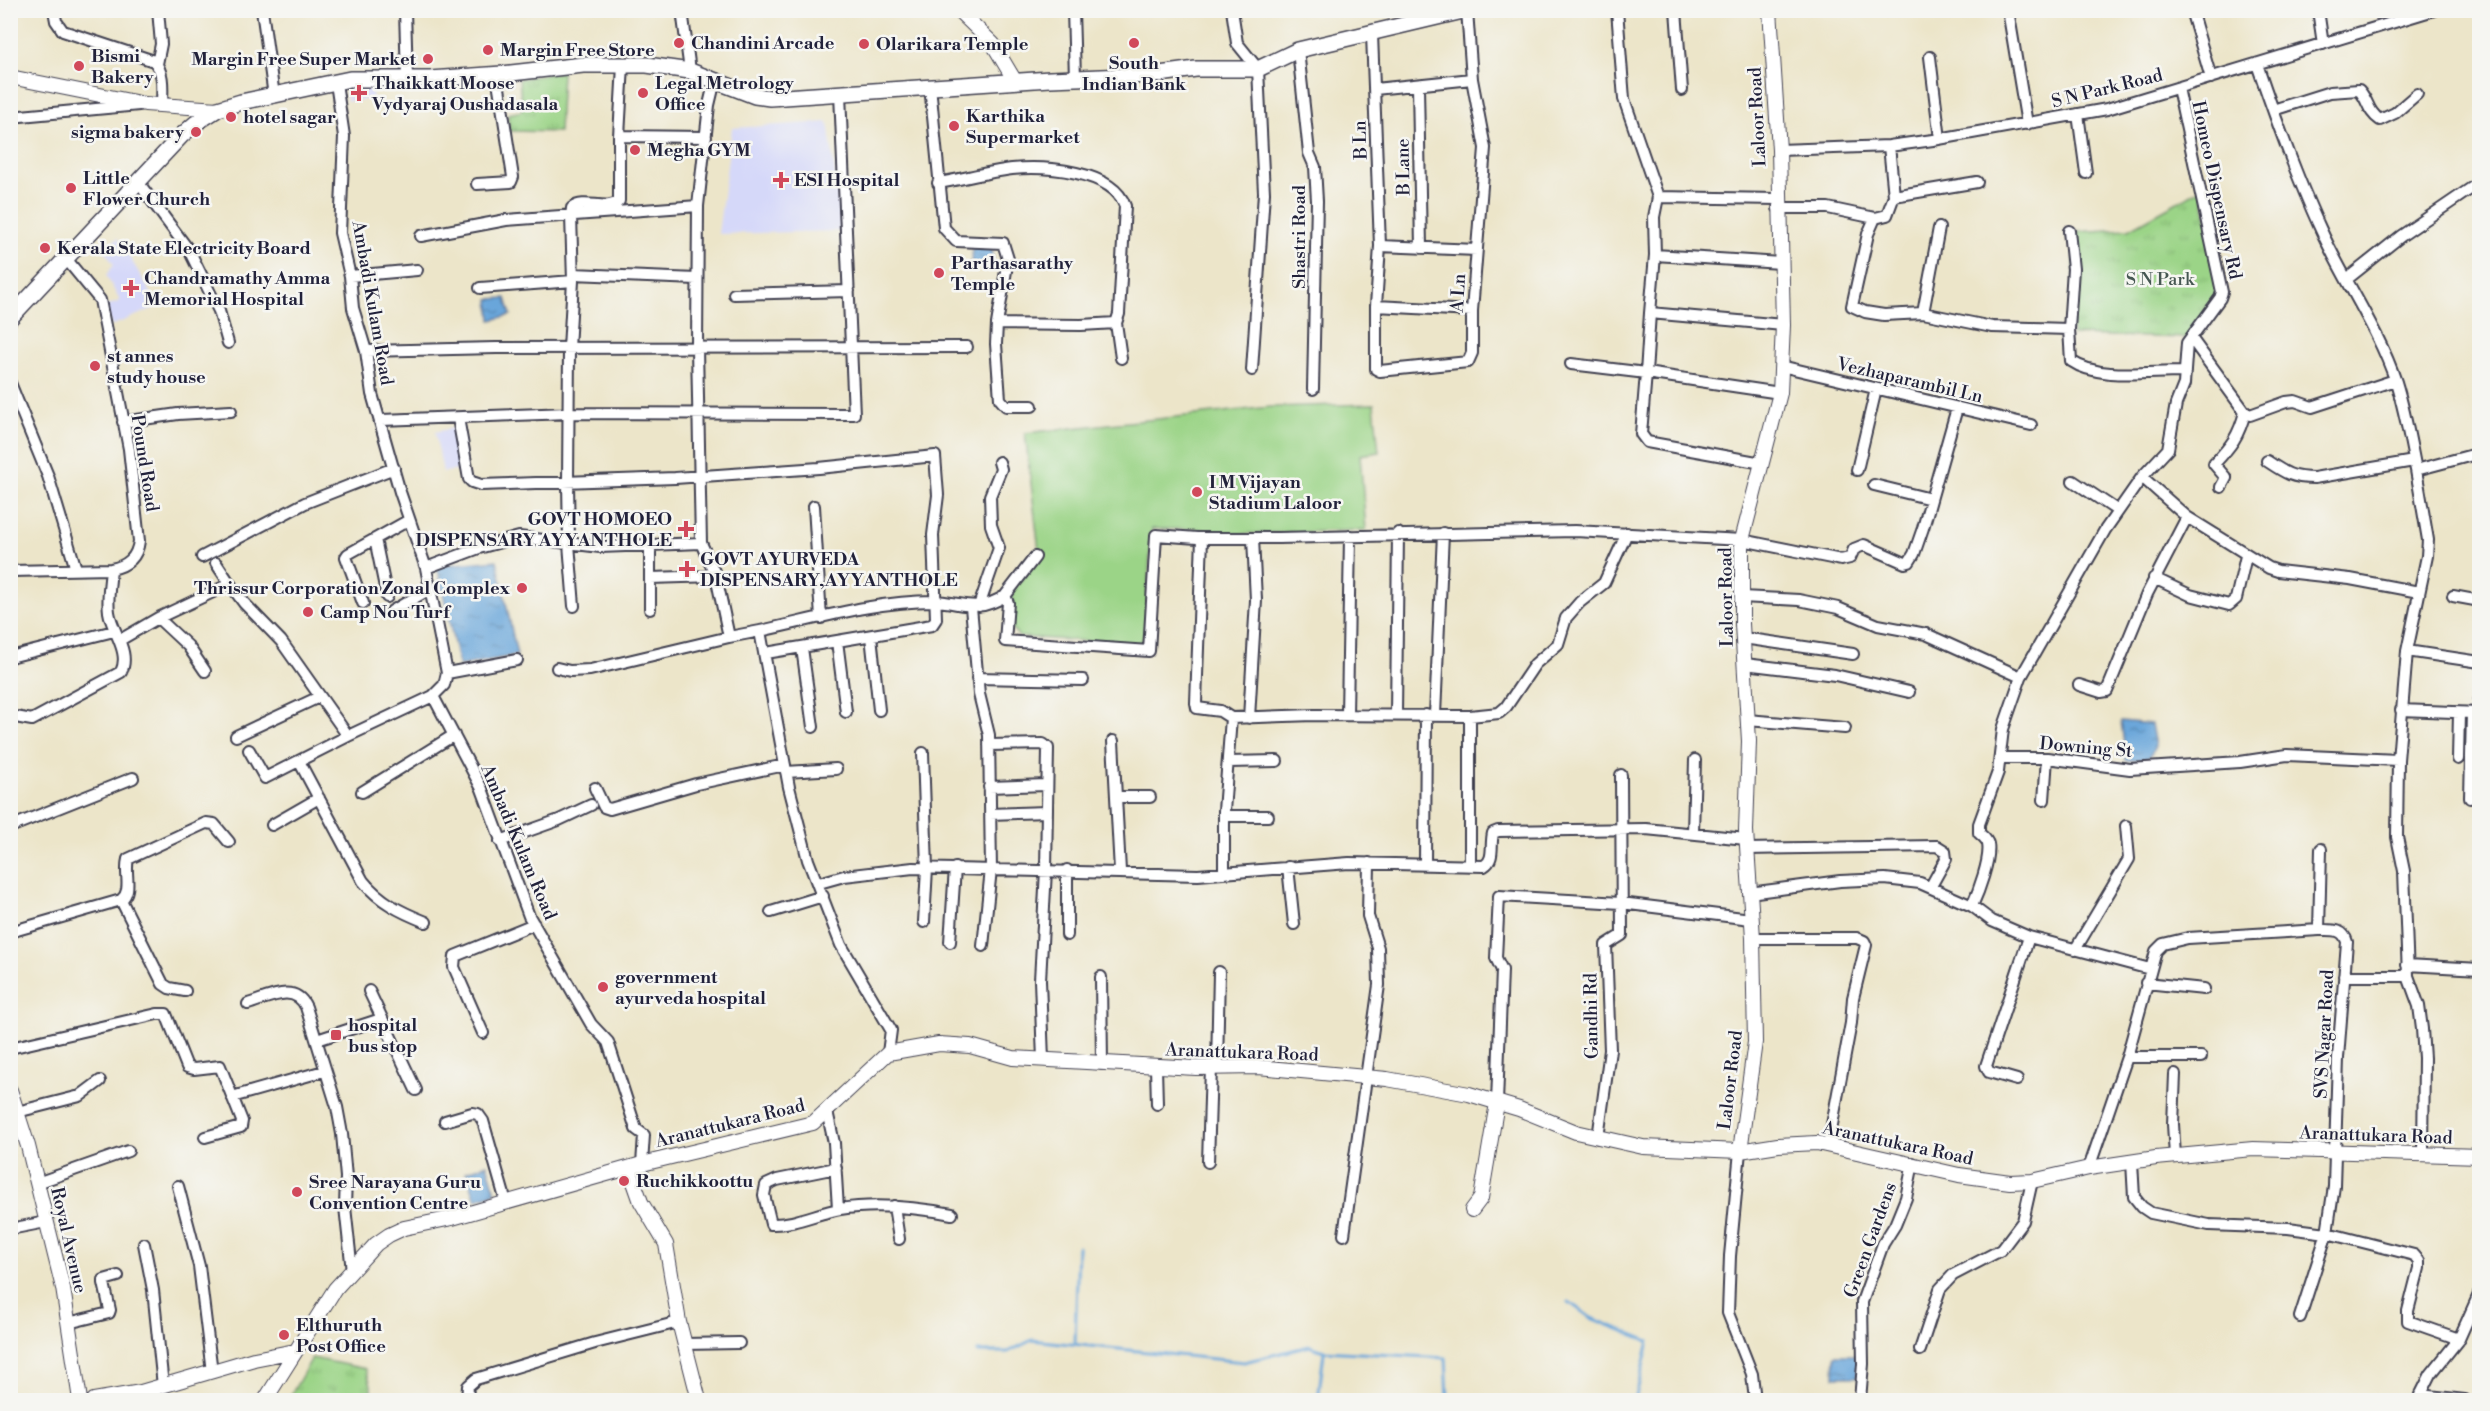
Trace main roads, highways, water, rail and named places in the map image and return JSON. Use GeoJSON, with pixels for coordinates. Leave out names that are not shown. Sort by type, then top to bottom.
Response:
{"type":"FeatureCollection","features":[{"type":"Feature","properties":{"kind":"main road"},"geometry":{"type":"LineString","coordinates":[[958,10],[993,44],[1015,81]]}},
{"type":"Feature","properties":{"kind":"main road"},"geometry":{"type":"LineString","coordinates":[[11,316],[67,260],[181,136],[196,123],[218,109],[241,102],[350,79],[497,75],[583,65],[668,66],[690,71],[755,96],[794,98],[930,86],[1152,75],[1196,69],[1257,69],[1298,50],[1467,10]]}},
{"type":"Feature","properties":{"kind":"main road","name":"Laloor Road"},"geometry":{"type":"LineString","coordinates":[[1740,1151],[1755,1042],[1753,938],[1746,844],[1748,720],[1743,638],[1742,540],[1780,393],[1783,325],[1778,204],[1779,150],[1770,10]]}},
{"type":"Feature","properties":{"kind":"main road"},"geometry":{"type":"LineString","coordinates":[[10,77],[146,104],[218,109]]}},
{"type":"Feature","properties":{"kind":"main road","name":"Aranattukara Road"},"geometry":{"type":"LineString","coordinates":[[265,1401],[335,1289],[376,1244],[404,1228],[506,1203],[636,1166],[813,1123],[888,1053],[939,1044],[970,1046],[1013,1058],[1156,1067],[1257,1067],[1366,1076],[1469,1094],[1519,1109],[1576,1132],[1643,1147],[1740,1151],[1799,1142],[1913,1163],[1959,1175],[2010,1182],[2032,1181],[2089,1168],[2175,1156],[2253,1149],[2480,1156]]}},
{"type":"Feature","properties":{"kind":"main road","name":"Royal Avenue"},"geometry":{"type":"LineString","coordinates":[[11,1094],[37,1183],[63,1288],[80,1401]]}},
{"type":"Feature","properties":{"kind":"main road"},"geometry":{"type":"LineString","coordinates":[[1472,1210],[1481,1198],[1497,1103]]}},
{"type":"Feature","properties":{"kind":"main road"},"geometry":{"type":"LineString","coordinates":[[636,1166],[641,1202],[666,1244],[679,1322],[699,1401]]}},
{"type":"Feature","properties":{"kind":"main road"},"geometry":{"type":"LineString","coordinates":[[94,1401],[142,1396],[163,1386],[254,1359],[295,1351]]}},
{"type":"Feature","properties":{"kind":"water"},"geometry":{"type":"Polygon","coordinates":[[[973,247],[992,248],[993,265],[971,262],[973,247]]]}},
{"type":"Feature","properties":{"kind":"water"},"geometry":{"type":"Polygon","coordinates":[[[506,298],[511,315],[491,320],[489,299],[506,298]]]}},
{"type":"Feature","properties":{"kind":"water"},"geometry":{"type":"Polygon","coordinates":[[[497,560],[517,655],[459,666],[437,566],[497,560]]]}},
{"type":"Feature","properties":{"kind":"water"},"geometry":{"type":"Polygon","coordinates":[[[2121,721],[2151,724],[2155,746],[2149,758],[2126,761],[2121,721]]]}},
{"type":"Feature","properties":{"kind":"water"},"geometry":{"type":"Polygon","coordinates":[[[487,1164],[496,1193],[476,1199],[466,1172],[487,1164]]]}},
{"type":"Feature","properties":{"kind":"water"},"geometry":{"type":"Polygon","coordinates":[[[1835,1355],[1858,1355],[1857,1377],[1834,1377],[1835,1355]]]}},
{"type":"Feature","properties":{"kind":"waterway"},"geometry":{"type":"LineString","coordinates":[[1075,1344],[1078,1247]]}},
{"type":"Feature","properties":{"kind":"waterway"},"geometry":{"type":"LineString","coordinates":[[1569,1302],[1591,1318],[1649,1341],[1635,1400]]}},
{"type":"Feature","properties":{"kind":"waterway"},"geometry":{"type":"LineString","coordinates":[[977,1352],[1008,1352],[1032,1340],[1244,1362],[1310,1346],[1324,1351],[1446,1358],[1448,1400]]}},
{"type":"Feature","properties":{"kind":"waterway"},"geometry":{"type":"LineString","coordinates":[[1318,1400],[1324,1352]]}},
{"type":"Feature","properties":{"kind":"place","name":"Chandini Arcade"},"geometry":{"type":"Point","coordinates":[679,43]}},
{"type":"Feature","properties":{"kind":"place","name":"South Indian Bank"},"geometry":{"type":"Point","coordinates":[1134,43]}},
{"type":"Feature","properties":{"kind":"place","name":"Olarikara Temple"},"geometry":{"type":"Point","coordinates":[864,44]}},
{"type":"Feature","properties":{"kind":"place","name":"Margin Free Store"},"geometry":{"type":"Point","coordinates":[488,50]}},
{"type":"Feature","properties":{"kind":"place","name":"Margin Free Super Market"},"geometry":{"type":"Point","coordinates":[428,59]}},
{"type":"Feature","properties":{"kind":"place","name":"Bismi Bakery"},"geometry":{"type":"Point","coordinates":[79,66]}},
{"type":"Feature","properties":{"kind":"place","name":"Thaikkatt Moose Vydyaraj Oushadasala"},"geometry":{"type":"Point","coordinates":[359,93]}},
{"type":"Feature","properties":{"kind":"place","name":"Legal Metrology Office"},"geometry":{"type":"Point","coordinates":[643,93]}},
{"type":"Feature","properties":{"kind":"place","name":"hotel sagar"},"geometry":{"type":"Point","coordinates":[231,117]}},
{"type":"Feature","properties":{"kind":"place","name":"Karthika Supermarket"},"geometry":{"type":"Point","coordinates":[954,126]}},
{"type":"Feature","properties":{"kind":"place","name":"sigma bakery"},"geometry":{"type":"Point","coordinates":[196,132]}},
{"type":"Feature","properties":{"kind":"place","name":"Megha GYM"},"geometry":{"type":"Point","coordinates":[635,150]}},
{"type":"Feature","properties":{"kind":"place","name":"ESI Hospital"},"geometry":{"type":"Point","coordinates":[781,180]}},
{"type":"Feature","properties":{"kind":"place","name":"Little Flower Church"},"geometry":{"type":"Point","coordinates":[71,188]}},
{"type":"Feature","properties":{"kind":"place","name":"Kerala State Electricity Board"},"geometry":{"type":"Point","coordinates":[45,248]}},
{"type":"Feature","properties":{"kind":"place","name":"Parthasarathy Temple"},"geometry":{"type":"Point","coordinates":[939,273]}},
{"type":"Feature","properties":{"kind":"place","name":"Chandramathy Amma Memorial Hospital"},"geometry":{"type":"Point","coordinates":[131,288]}},
{"type":"Feature","properties":{"kind":"place","name":"st annes study house"},"geometry":{"type":"Point","coordinates":[95,366]}},
{"type":"Feature","properties":{"kind":"place","name":"I M Vijayan Stadium Laloor"},"geometry":{"type":"Point","coordinates":[1197,492]}},
{"type":"Feature","properties":{"kind":"place","name":"GOVT HOMOEO DISPENSARY AYYANTHOLE"},"geometry":{"type":"Point","coordinates":[686,529]}},
{"type":"Feature","properties":{"kind":"place","name":"GOVT AYURVEDA DISPENSARY,AYYANTHOLE"},"geometry":{"type":"Point","coordinates":[687,569]}},
{"type":"Feature","properties":{"kind":"place","name":"Thrissur Corporation Zonal Complex"},"geometry":{"type":"Point","coordinates":[522,588]}},
{"type":"Feature","properties":{"kind":"place","name":"Camp Nou Turf"},"geometry":{"type":"Point","coordinates":[308,612]}},
{"type":"Feature","properties":{"kind":"place","name":"government ayurveda hospital"},"geometry":{"type":"Point","coordinates":[603,987]}},
{"type":"Feature","properties":{"kind":"place","name":"hospital bus stop"},"geometry":{"type":"Point","coordinates":[336,1035]}},
{"type":"Feature","properties":{"kind":"place","name":"Ruchikkoottu"},"geometry":{"type":"Point","coordinates":[624,1181]}},
{"type":"Feature","properties":{"kind":"place","name":"Sree Narayana Guru Convention Centre"},"geometry":{"type":"Point","coordinates":[297,1192]}},
{"type":"Feature","properties":{"kind":"place","name":"Elthuruth Post Office"},"geometry":{"type":"Point","coordinates":[284,1335]}},
{"type":"Feature","properties":{"kind":"park label","name":"S N Park"},"geometry":{"type":"Point","coordinates":[2160,279]}}]}
